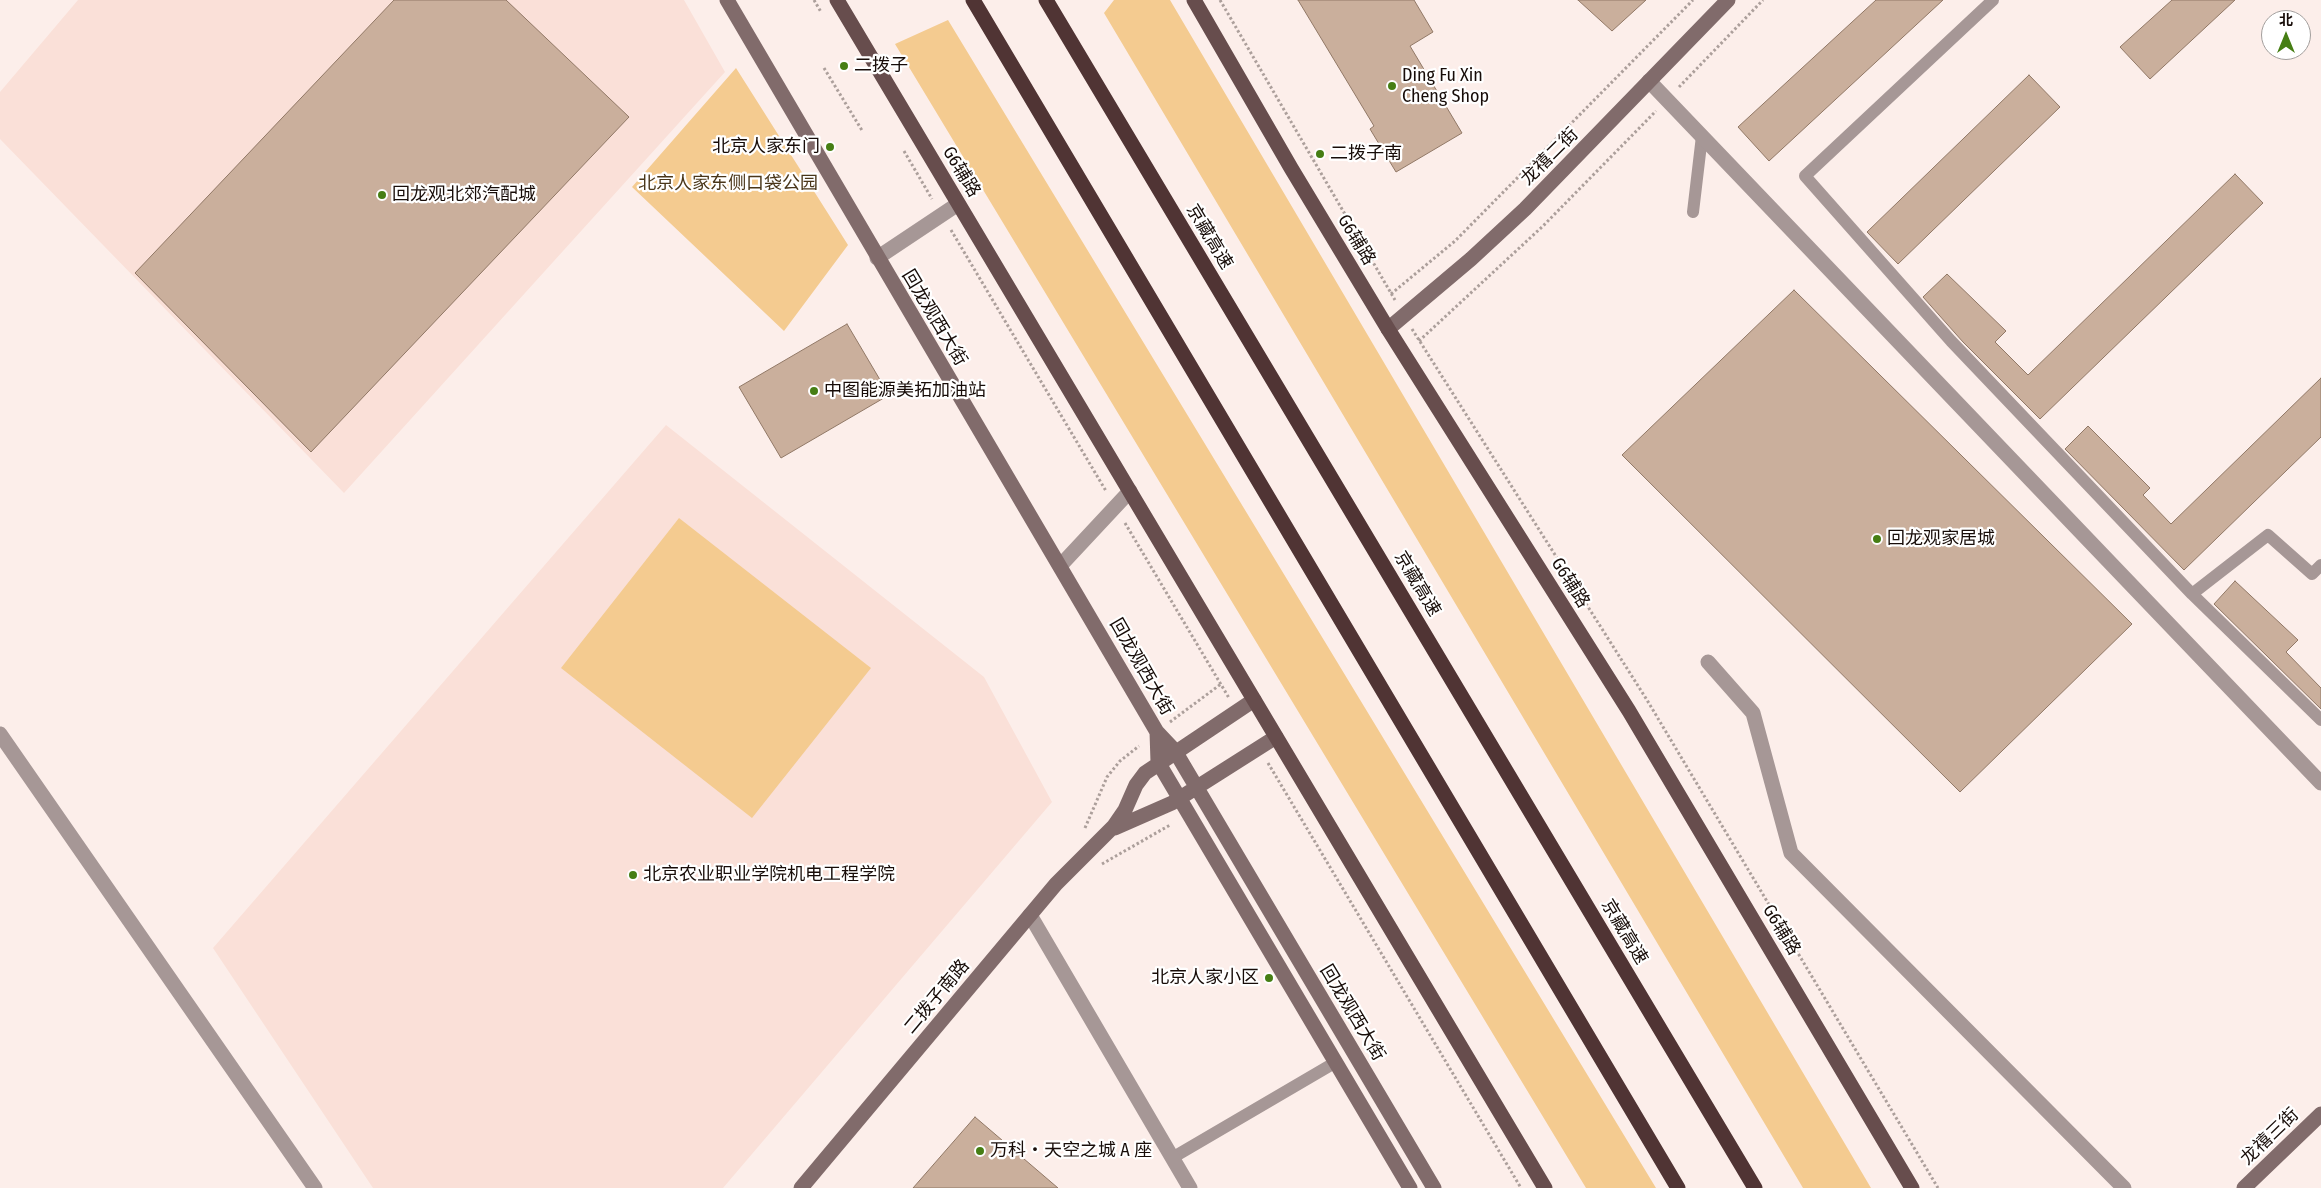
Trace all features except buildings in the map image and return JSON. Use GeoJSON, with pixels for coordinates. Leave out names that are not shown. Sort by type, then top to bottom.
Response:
{"type":"FeatureCollection","features":[{"type":"Feature","properties":{"kind":"highway"},"geometry":{"type":"LineString","coordinates":[[973,0],[1678,1188]]}},
{"type":"Feature","properties":{"kind":"highway","name":"京藏高速"},"geometry":{"type":"LineString","coordinates":[[1046,0],[1755,1188]]}},
{"type":"Feature","properties":{"kind":"main road","name":"G6辅路"},"geometry":{"type":"LineString","coordinates":[[837,0],[1545,1188]]}},
{"type":"Feature","properties":{"kind":"main road","name":"G6辅路"},"geometry":{"type":"LineString","coordinates":[[1194,0],[1291,168],[1388,329],[1629,711],[1912,1188]]}},
{"type":"Feature","properties":{"kind":"street","name":"回龙观西大街"},"geometry":{"type":"LineString","coordinates":[[727,0],[877,258],[1158,732],[1175,751],[1434,1188]]}},
{"type":"Feature","properties":{"kind":"street","name":"龙禧二街"},"geometry":{"type":"LineString","coordinates":[[1388,329],[1471,259],[1525,209],[1728,0]]}},
{"type":"Feature","properties":{"kind":"street"},"geometry":{"type":"LineString","coordinates":[[1649,82],[2321,783]]}},
{"type":"Feature","properties":{"kind":"street"},"geometry":{"type":"LineString","coordinates":[[877,258],[958,204]]}},
{"type":"Feature","properties":{"kind":"street"},"geometry":{"type":"LineString","coordinates":[[1060,566],[1130,491]]}},
{"type":"Feature","properties":{"kind":"street"},"geometry":{"type":"LineString","coordinates":[[1708,662],[1753,714],[1791,853],[2124,1188]]}},
{"type":"Feature","properties":{"kind":"street","name":"二拨子南路"},"geometry":{"type":"LineString","coordinates":[[801,1188],[1030,915],[1063,877],[1120,819],[1141,777],[1158,762],[1254,700]]}},
{"type":"Feature","properties":{"kind":"street","name":"回龙观西大街"},"geometry":{"type":"LineString","coordinates":[[1158,732],[1158,762]]}},
{"type":"Feature","properties":{"kind":"street"},"geometry":{"type":"LineString","coordinates":[[0,734],[315,1188]]}},
{"type":"Feature","properties":{"kind":"street","name":"二拨子南路"},"geometry":{"type":"LineString","coordinates":[[1106,835],[1124,823],[1155,811],[1179,798],[1276,737]]}},
{"type":"Feature","properties":{"kind":"street"},"geometry":{"type":"LineString","coordinates":[[1158,762],[1410,1188]]}},
{"type":"Feature","properties":{"kind":"street"},"geometry":{"type":"LineString","coordinates":[[1030,915],[1190,1188]]}},
{"type":"Feature","properties":{"kind":"street","name":"龙禧三街"},"geometry":{"type":"LineString","coordinates":[[2244,1188],[2321,1114]]}},
{"type":"Feature","properties":{"kind":"lane"},"geometry":{"type":"LineString","coordinates":[[1994,0],[1805,176],[1951,341],[2192,594],[2321,720]]}},
{"type":"Feature","properties":{"kind":"lane"},"geometry":{"type":"LineString","coordinates":[[1693,212],[1702,136]]}},
{"type":"Feature","properties":{"kind":"lane"},"geometry":{"type":"LineString","coordinates":[[2192,594],[2268,535],[2312,574],[2321,565]]}},
{"type":"Feature","properties":{"kind":"lane"},"geometry":{"type":"LineString","coordinates":[[1172,1158],[1336,1062]]}},
{"type":"Feature","properties":{"kind":"path"},"geometry":{"type":"LineString","coordinates":[[814,0],[824,16]]}},
{"type":"Feature","properties":{"kind":"path"},"geometry":{"type":"LineString","coordinates":[[1391,294],[1455,241],[1693,0]]}},
{"type":"Feature","properties":{"kind":"path"},"geometry":{"type":"LineString","coordinates":[[1419,341],[1544,226],[1763,0]]}},
{"type":"Feature","properties":{"kind":"path"},"geometry":{"type":"LineString","coordinates":[[824,68],[863,132]]}},
{"type":"Feature","properties":{"kind":"path"},"geometry":{"type":"LineString","coordinates":[[902,149],[1237,711]]}},
{"type":"Feature","properties":{"kind":"path"},"geometry":{"type":"LineString","coordinates":[[1185,711],[1237,672]]}},
{"type":"Feature","properties":{"kind":"path"},"geometry":{"type":"LineString","coordinates":[[1259,748],[1521,1188]]}},
{"type":"Feature","properties":{"kind":"path"},"geometry":{"type":"LineString","coordinates":[[1083,832],[1102,786],[1113,768]]}},
{"type":"Feature","properties":{"kind":"shaded area"},"geometry":{"type":"Polygon","coordinates":[[[78,0],[684,0],[725,72],[344,493],[0,139],[0,92],[78,0]]]}},
{"type":"Feature","properties":{"kind":"shaded area","name":"北京农业职业学院机电工程学院"},"geometry":{"type":"Polygon","coordinates":[[[666,425],[984,677],[1052,802],[723,1188],[373,1188],[213,948],[666,425]]]}},
{"type":"Feature","properties":{"kind":"green space"},"geometry":{"type":"Polygon","coordinates":[[[1114,0],[1170,0],[1871,1188],[1803,1188],[1104,13],[1114,0]]]}},
{"type":"Feature","properties":{"kind":"green space"},"geometry":{"type":"Polygon","coordinates":[[[948,20],[1656,1188],[1586,1188],[895,44],[948,20]]]}},
{"type":"Feature","properties":{"kind":"green space","name":"北京人家东侧口袋公园"},"geometry":{"type":"Polygon","coordinates":[[[736,68],[848,245],[784,331],[632,187],[736,68]]]}},
{"type":"Feature","properties":{"kind":"green space"},"geometry":{"type":"Polygon","coordinates":[[[679,518],[871,668],[752,818],[561,668],[679,518]]]}},
{"type":"Feature","properties":{"kind":"place","name":"二拨子"},"geometry":{"type":"Point","coordinates":[844,66]}},
{"type":"Feature","properties":{"kind":"place","name":"Ding Fu Xin Cheng Shop"},"geometry":{"type":"Point","coordinates":[1392,86]}},
{"type":"Feature","properties":{"kind":"place","name":"北京人家东门"},"geometry":{"type":"Point","coordinates":[830,147]}},
{"type":"Feature","properties":{"kind":"place","name":"二拨子南"},"geometry":{"type":"Point","coordinates":[1320,154]}},
{"type":"Feature","properties":{"kind":"place","name":"回龙观北郊汽配城"},"geometry":{"type":"Point","coordinates":[382,195]}},
{"type":"Feature","properties":{"kind":"place","name":"中图能源美拓加油站"},"geometry":{"type":"Point","coordinates":[814,391]}},
{"type":"Feature","properties":{"kind":"place","name":"回龙观家居城"},"geometry":{"type":"Point","coordinates":[1877,539]}},
{"type":"Feature","properties":{"kind":"place","name":"北京农业职业学院机电工程学院"},"geometry":{"type":"Point","coordinates":[633,875]}},
{"type":"Feature","properties":{"kind":"place","name":"北京人家小区"},"geometry":{"type":"Point","coordinates":[1269,978]}},
{"type":"Feature","properties":{"kind":"place","name":"万科・天空之城 A 座"},"geometry":{"type":"Point","coordinates":[980,1151]}}]}
